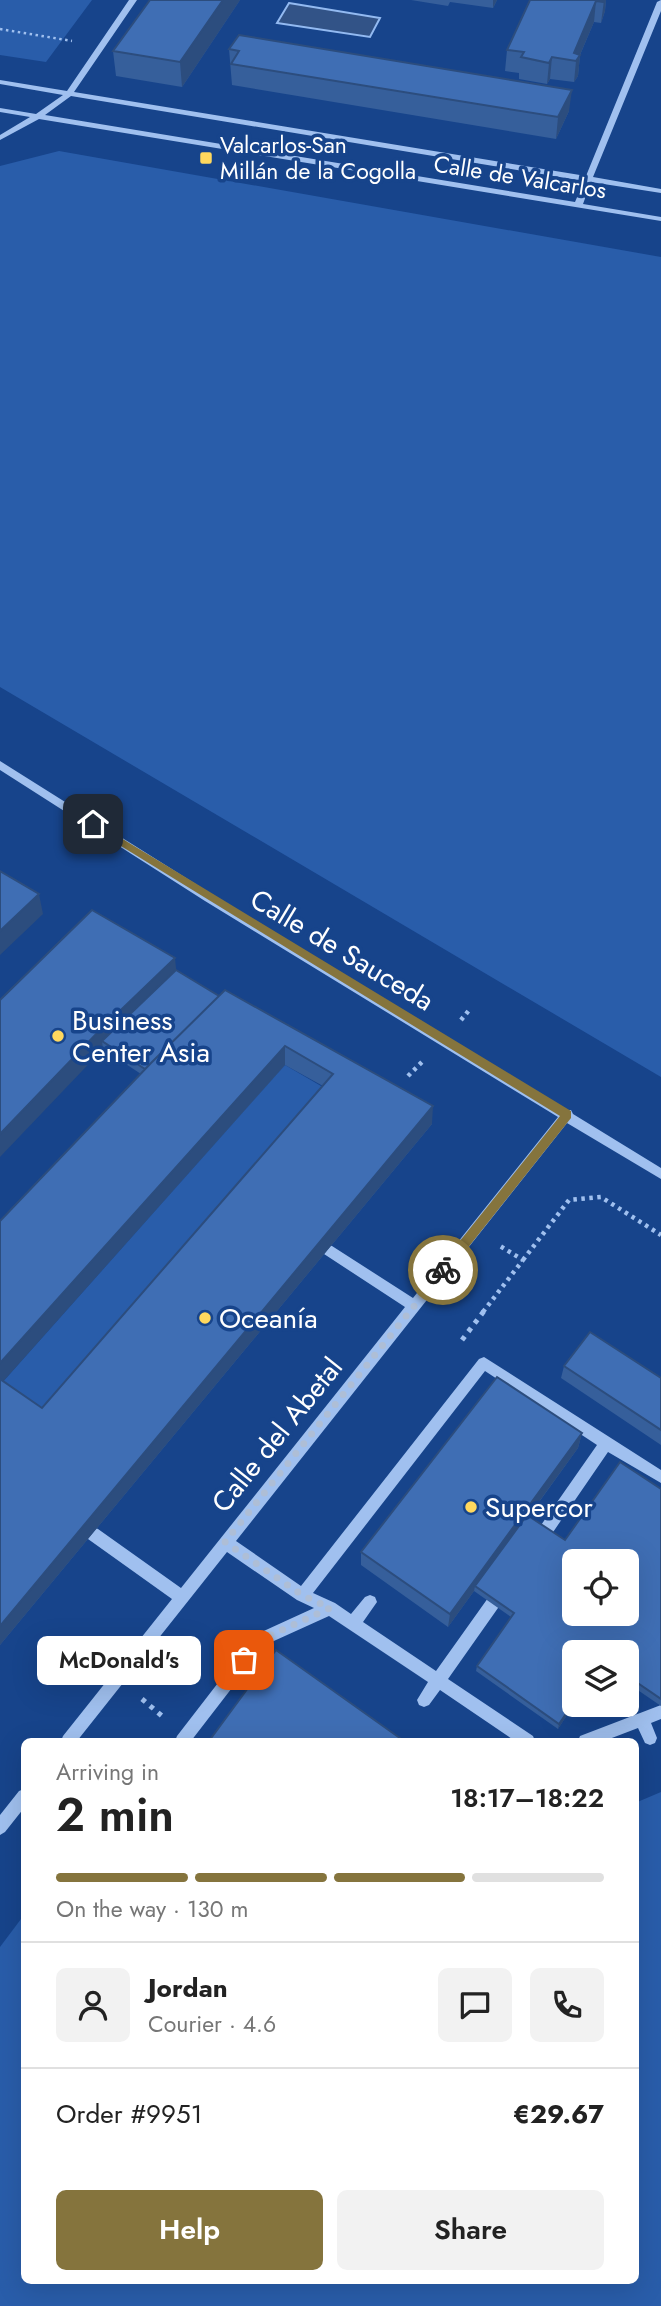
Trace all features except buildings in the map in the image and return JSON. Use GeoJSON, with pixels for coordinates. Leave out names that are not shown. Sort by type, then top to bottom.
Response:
{"type":"FeatureCollection","features":[{"type":"Feature","properties":{"kind":"street"},"geometry":{"type":"LineString","coordinates":[[0,138],[69,94],[133,0]]}},
{"type":"Feature","properties":{"kind":"street"},"geometry":{"type":"LineString","coordinates":[[579,205],[661,2]]}},
{"type":"Feature","properties":{"kind":"street","name":"Calle de Valcarlos"},"geometry":{"type":"LineString","coordinates":[[0,82],[661,191]]}},
{"type":"Feature","properties":{"kind":"street","name":"Calle de Valcarlos"},"geometry":{"type":"LineString","coordinates":[[0,110],[661,219]]}},
{"type":"Feature","properties":{"kind":"street","name":"Calle de Sauceda"},"geometry":{"type":"LineString","coordinates":[[0,765],[209,898],[567,1114],[661,1174]]}},
{"type":"Feature","properties":{"kind":"street","name":"Calle del Abetal"},"geometry":{"type":"LineString","coordinates":[[70,1738],[567,1114]]}},
{"type":"Feature","properties":{"kind":"street"},"geometry":{"type":"LineString","coordinates":[[328,1251],[414,1306]]}},
{"type":"Feature","properties":{"kind":"street"},"geometry":{"type":"LineString","coordinates":[[302,1595],[484,1363],[661,1477]]}},
{"type":"Feature","properties":{"kind":"street"},"geometry":{"type":"LineString","coordinates":[[544,1533],[606,1443]]}},
{"type":"Feature","properties":{"kind":"street"},"geometry":{"type":"LineString","coordinates":[[93,1534],[182,1597]]}},
{"type":"Feature","properties":{"kind":"street"},"geometry":{"type":"LineString","coordinates":[[225,1542],[302,1595],[353,1623],[523,1738]]}},
{"type":"Feature","properties":{"kind":"street"},"geometry":{"type":"LineString","coordinates":[[353,1623],[370,1602]]}},
{"type":"Feature","properties":{"kind":"street"},"geometry":{"type":"LineString","coordinates":[[424,1699],[494,1603]]}},
{"type":"Feature","properties":{"kind":"street"},"geometry":{"type":"LineString","coordinates":[[185,1738],[260,1640],[330,1608]]}},
{"type":"Feature","properties":{"kind":"street"},"geometry":{"type":"LineString","coordinates":[[594,1738],[661,1712]]}},
{"type":"Feature","properties":{"kind":"street"},"geometry":{"type":"LineString","coordinates":[[641,1719],[650,1738]]}},
{"type":"Feature","properties":{"kind":"street"},"geometry":{"type":"LineString","coordinates":[[0,1827],[21,1800]]}},
{"type":"Feature","properties":{"kind":"path"},"geometry":{"type":"LineString","coordinates":[[0,29],[101,46]]}},
{"type":"Feature","properties":{"kind":"path"},"geometry":{"type":"LineString","coordinates":[[456,1348],[569,1200],[601,1197],[661,1234]]}},
{"type":"Feature","properties":{"kind":"path"},"geometry":{"type":"LineString","coordinates":[[474,1231],[523,1260]]}},
{"type":"Feature","properties":{"kind":"path"},"geometry":{"type":"LineString","coordinates":[[80,1652],[171,1723]]}},
{"type":"Feature","properties":{"kind":"shaded area"},"geometry":{"type":"Polygon","coordinates":[[[0,0],[92,0],[46,62],[0,55],[0,0]]]}},
{"type":"Feature","properties":{"kind":"shaded area"},"geometry":{"type":"Polygon","coordinates":[[[289,3],[380,18],[370,37],[277,23],[289,3]]]}},
{"type":"Feature","properties":{"kind":"shaded area"},"geometry":{"type":"Polygon","coordinates":[[[59,151],[661,257],[661,1077],[0,687],[0,166],[59,151]]]}},
{"type":"Feature","properties":{"kind":"shaded area"},"geometry":{"type":"Polygon","coordinates":[[[285,1065],[333,1093],[46,1423],[0,1385],[285,1065]]]}},
{"type":"Feature","properties":{"kind":"shaded area"},"geometry":{"type":"Polygon","coordinates":[[[661,1792],[661,2306],[0,2306],[0,1947],[21,1919],[21,2284],[639,2284],[639,1801],[661,1792]]]}},
{"type":"Feature","properties":{"kind":"way so far"},"geometry":{"type":"LineString","coordinates":[[244,1660],[260,1640],[330,1608],[302,1595],[225,1542],[443,1270]]}},
{"type":"Feature","properties":{"kind":"place","name":"Valcarlos-San Millán de la Cogolla"},"geometry":{"type":"Point","coordinates":[206,158]}},
{"type":"Feature","properties":{"kind":"place","name":"Business Center Asia"},"geometry":{"type":"Point","coordinates":[58,1036]}},
{"type":"Feature","properties":{"kind":"place","name":"Oceanía"},"geometry":{"type":"Point","coordinates":[205,1318]}},
{"type":"Feature","properties":{"kind":"place","name":"Supercor"},"geometry":{"type":"Point","coordinates":[471,1507]}},
{"type":"Feature","properties":{"kind":"place","name":"McDonald's"},"geometry":{"type":"Point","coordinates":[244,1660]}},
{"type":"Feature","properties":{"kind":"route"},"geometry":{"type":"LineString","coordinates":[[93,824],[209,898],[567,1114],[443,1270]]}}]}
